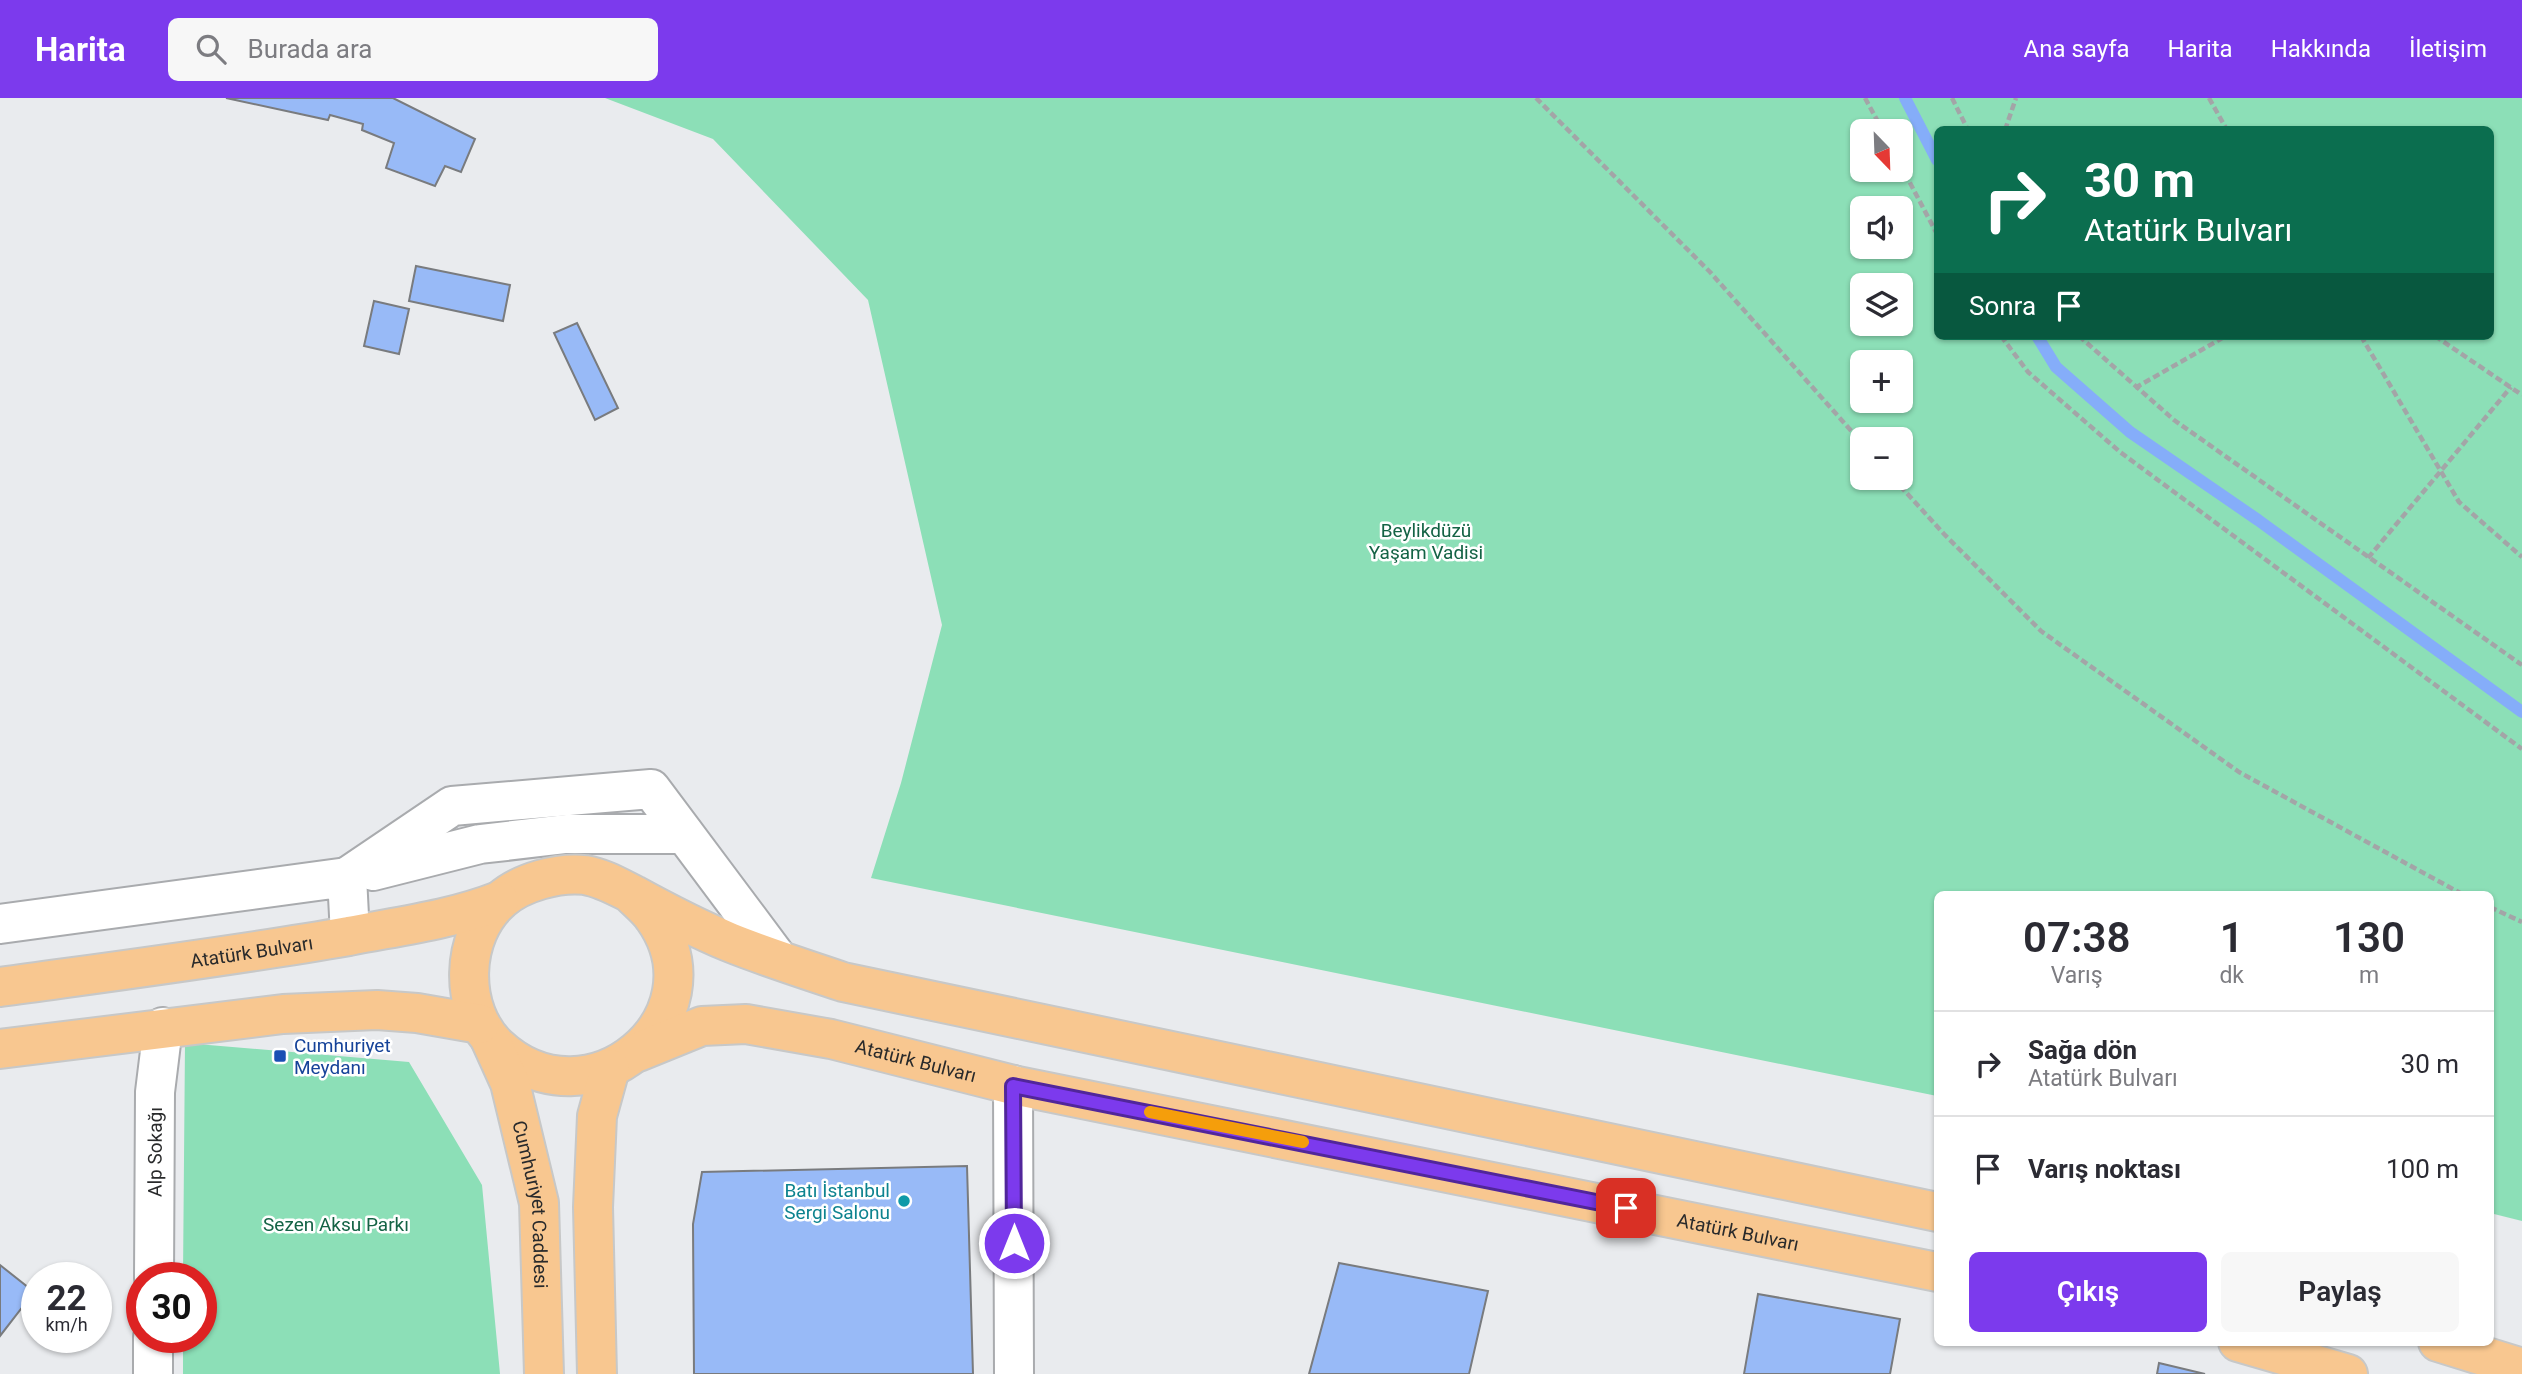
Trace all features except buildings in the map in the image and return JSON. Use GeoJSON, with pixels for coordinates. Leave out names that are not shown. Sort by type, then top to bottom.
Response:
{"type":"FeatureCollection","features":[{"type":"Feature","properties":{"kind":"main road"},"geometry":{"type":"LineString","coordinates":[[632,895],[654,918],[667,947],[671,966],[671,986],[664,1014],[650,1038],[624,1060],[586,1076],[563,1077],[534,1071],[510,1059],[486,1033],[468,973],[474,943],[499,901],[510,893],[558,875],[586,875],[608,881],[729,942],[843,982],[1934,1211]]}},
{"type":"Feature","properties":{"kind":"main road","name":"Atatürk Bulvarı"},"geometry":{"type":"LineString","coordinates":[[0,987],[350,935],[466,914],[499,901]]}},
{"type":"Feature","properties":{"kind":"main road"},"geometry":{"type":"LineString","coordinates":[[0,1049],[283,1014],[377,1010],[417,1013],[486,1033]]}},
{"type":"Feature","properties":{"kind":"main road","name":"Atatürk Bulvarı"},"geometry":{"type":"LineString","coordinates":[[624,1060],[702,1026],[746,1024],[831,1039],[1013,1086],[1934,1271]]}},
{"type":"Feature","properties":{"kind":"main road","name":"Cumhuriyet Caddesi"},"geometry":{"type":"LineString","coordinates":[[486,1033],[510,1083],[539,1203],[544,1374]]}},
{"type":"Feature","properties":{"kind":"main road"},"geometry":{"type":"LineString","coordinates":[[597,1374],[593,1194],[597,1116],[624,1060]]}},
{"type":"Feature","properties":{"kind":"main road"},"geometry":{"type":"LineString","coordinates":[[2252,1346],[2347,1374]]}},
{"type":"Feature","properties":{"kind":"main road"},"geometry":{"type":"LineString","coordinates":[[2451,1346],[2522,1368]]}},
{"type":"Feature","properties":{"kind":"street"},"geometry":{"type":"LineString","coordinates":[[0,924],[347,877],[452,806],[651,789],[778,959]]}},
{"type":"Feature","properties":{"kind":"street"},"geometry":{"type":"LineString","coordinates":[[347,877],[350,935]]}},
{"type":"Feature","properties":{"kind":"street","name":"Alp Sokağı"},"geometry":{"type":"LineString","coordinates":[[154,1262],[155,1092],[163,1027]]}},
{"type":"Feature","properties":{"kind":"street"},"geometry":{"type":"LineString","coordinates":[[1013,1086],[1014,1374]]}},
{"type":"Feature","properties":{"kind":"street"},"geometry":{"type":"LineString","coordinates":[[153,1353],[153,1374]]}},
{"type":"Feature","properties":{"kind":"path"},"geometry":{"type":"LineString","coordinates":[[1536,98],[1710,272],[1850,430]]}},
{"type":"Feature","properties":{"kind":"path"},"geometry":{"type":"LineString","coordinates":[[1865,98],[1876,119]]}},
{"type":"Feature","properties":{"kind":"path"},"geometry":{"type":"LineString","coordinates":[[1952,98],[1966,126]]}},
{"type":"Feature","properties":{"kind":"path"},"geometry":{"type":"LineString","coordinates":[[2006,126],[2016,98]]}},
{"type":"Feature","properties":{"kind":"path"},"geometry":{"type":"LineString","coordinates":[[2209,98],[2225,126]]}},
{"type":"Feature","properties":{"kind":"path"},"geometry":{"type":"LineString","coordinates":[[1910,182],[1934,228]]}},
{"type":"Feature","properties":{"kind":"path"},"geometry":{"type":"LineString","coordinates":[[2004,340],[2028,372],[2120,452],[2522,750]]}},
{"type":"Feature","properties":{"kind":"path"},"geometry":{"type":"LineString","coordinates":[[2083,340],[2174,420],[2522,665]]}},
{"type":"Feature","properties":{"kind":"path"},"geometry":{"type":"LineString","coordinates":[[2135,388],[2219,340]]}},
{"type":"Feature","properties":{"kind":"path"},"geometry":{"type":"LineString","coordinates":[[2363,340],[2459,502],[2522,557]]}},
{"type":"Feature","properties":{"kind":"path"},"geometry":{"type":"LineString","coordinates":[[2441,340],[2522,395]]}},
{"type":"Feature","properties":{"kind":"path"},"geometry":{"type":"LineString","coordinates":[[2368,558],[2511,387]]}},
{"type":"Feature","properties":{"kind":"path"},"geometry":{"type":"LineString","coordinates":[[1904,490],[2041,631],[2239,772],[2457,891]]}},
{"type":"Feature","properties":{"kind":"path"},"geometry":{"type":"LineString","coordinates":[[2494,910],[2522,922]]}},
{"type":"Feature","properties":{"kind":"green space","name":"Beylikdüzü Yaşam Vadisi"},"geometry":{"type":"Polygon","coordinates":[[[605,98],[2522,98],[2522,1221],[2494,1214],[2494,891],[1934,891],[1934,1095],[871,878],[901,783],[942,625],[868,300],[713,139],[605,98]]]}},
{"type":"Feature","properties":{"kind":"green space","name":"Sezen Aksu Parkı"},"geometry":{"type":"Polygon","coordinates":[[[185,1043],[409,1062],[482,1185],[500,1374],[183,1374],[183,1353],[217,1353],[217,1262],[183,1262],[185,1043]]]}},
{"type":"Feature","properties":{"kind":"waterway"},"geometry":{"type":"LineString","coordinates":[[1905,98],[1934,154]]}},
{"type":"Feature","properties":{"kind":"waterway"},"geometry":{"type":"LineString","coordinates":[[2039,340],[2056,367],[2130,432],[2258,520],[2522,712]]}},
{"type":"Feature","properties":{"kind":"slow traffic"},"geometry":{"type":"LineString","coordinates":[[1150,1112],[1303,1142]]}},
{"type":"Feature","properties":{"kind":"place","name":"Cumhuriyet Meydanı"},"geometry":{"type":"Point","coordinates":[280,1056]}},
{"type":"Feature","properties":{"kind":"place","name":"Batı İstanbul Sergi Salonu"},"geometry":{"type":"Point","coordinates":[904,1201]}},
{"type":"Feature","properties":{"kind":"route"},"geometry":{"type":"LineString","coordinates":[[1014,1243],[1013,1086],[1626,1208]]}}]}
